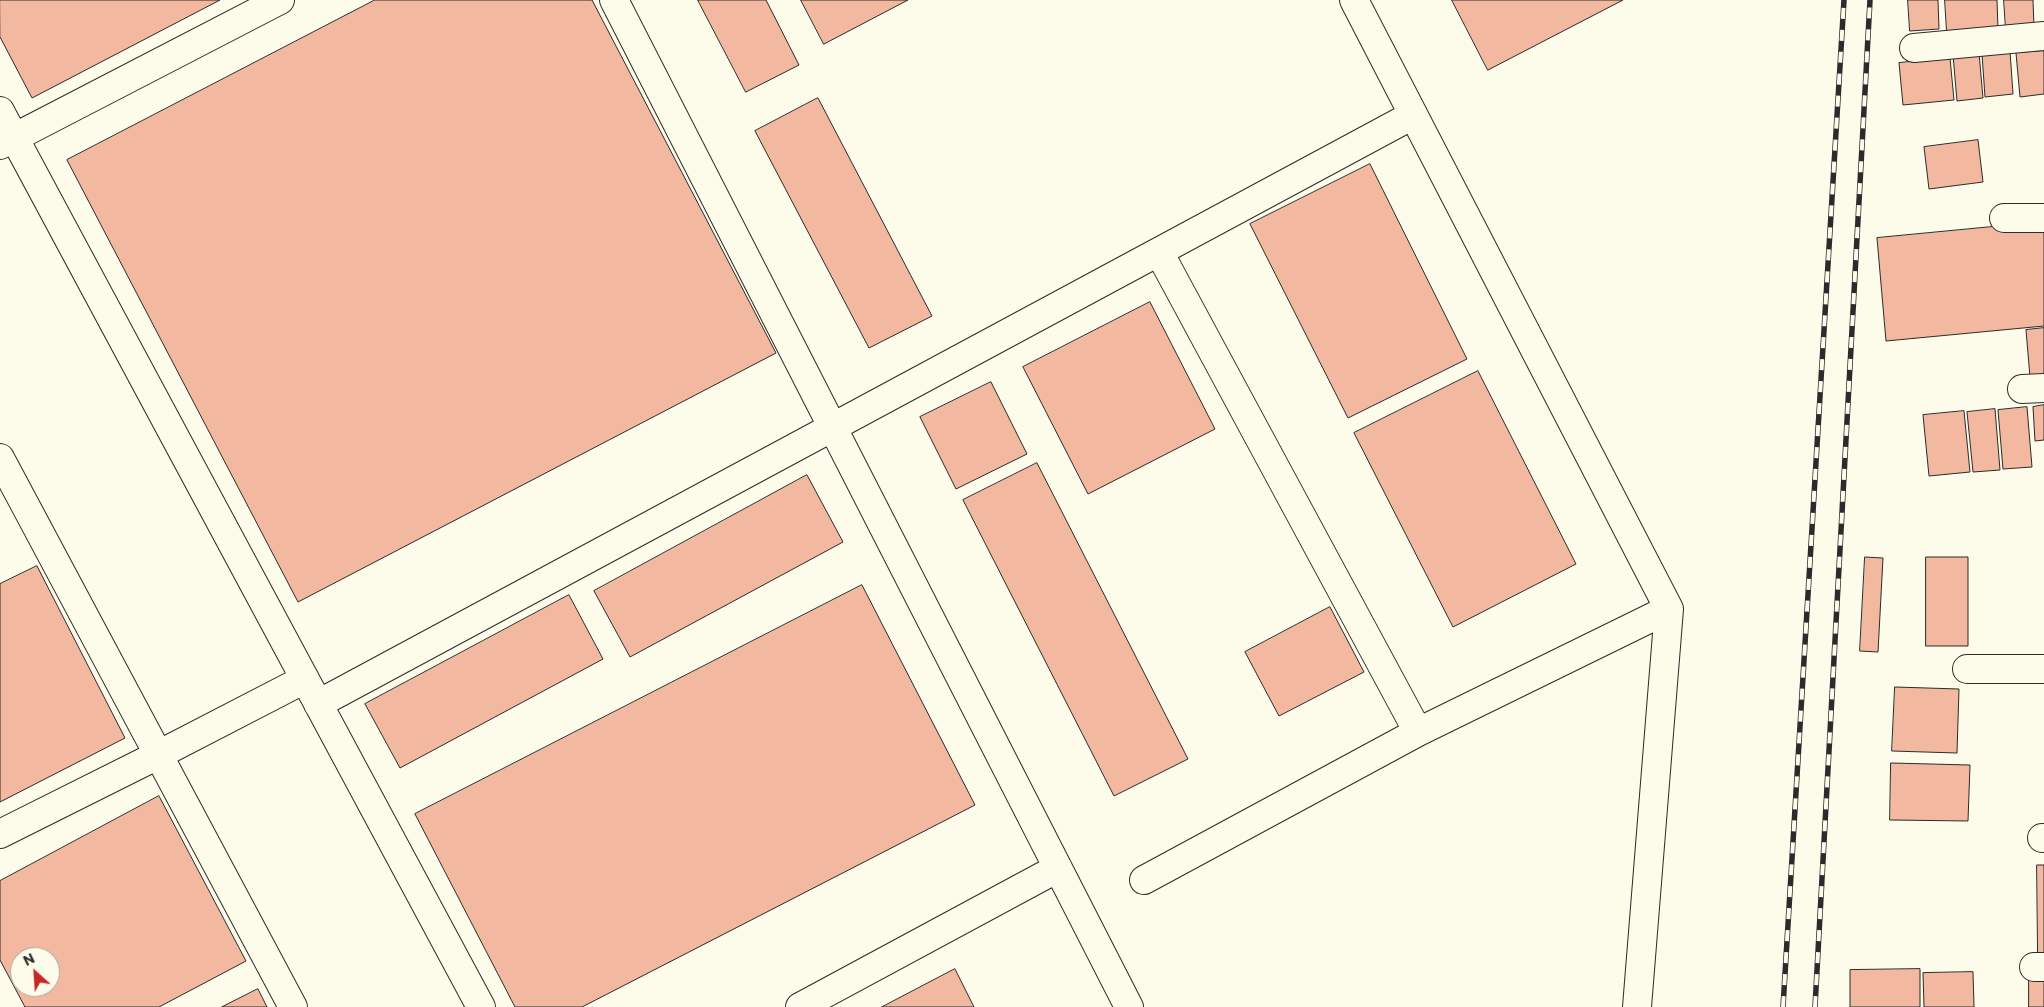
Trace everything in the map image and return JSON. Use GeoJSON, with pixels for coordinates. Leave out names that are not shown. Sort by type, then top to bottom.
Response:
{"type":"FeatureCollection","features":[{"type":"Feature","properties":{"kind":"street"},"geometry":{"type":"LineString","coordinates":[[7,141],[280,0]]}},
{"type":"Feature","properties":{"kind":"street"},"geometry":{"type":"LineString","coordinates":[[614,0],[1129,1007]]}},
{"type":"Feature","properties":{"kind":"street"},"geometry":{"type":"LineString","coordinates":[[1354,0],[1669,609],[1637,1007]]}},
{"type":"Feature","properties":{"kind":"street"},"geometry":{"type":"LineString","coordinates":[[1914,48],[2044,36]]}},
{"type":"Feature","properties":{"kind":"street"},"geometry":{"type":"LineString","coordinates":[[0,111],[7,141],[305,679],[481,1007]]}},
{"type":"Feature","properties":{"kind":"street"},"geometry":{"type":"LineString","coordinates":[[318,704],[1413,115]]}},
{"type":"Feature","properties":{"kind":"street"},"geometry":{"type":"LineString","coordinates":[[2004,218],[2044,218]]}},
{"type":"Feature","properties":{"kind":"street"},"geometry":{"type":"LineString","coordinates":[[1159,252],[1418,732]]}},
{"type":"Feature","properties":{"kind":"street"},"geometry":{"type":"LineString","coordinates":[[0,458],[293,1007]]}},
{"type":"Feature","properties":{"kind":"street"},"geometry":{"type":"LineString","coordinates":[[1144,880],[1418,732],[1669,609]]}},
{"type":"Feature","properties":{"kind":"street"},"geometry":{"type":"LineString","coordinates":[[1968,669],[2044,669]]}},
{"type":"Feature","properties":{"kind":"street"},"geometry":{"type":"LineString","coordinates":[[0,834],[305,679]]}},
{"type":"Feature","properties":{"kind":"street"},"geometry":{"type":"LineString","coordinates":[[800,1007],[1058,868]]}},
{"type":"Feature","properties":{"kind":"building"},"geometry":{"type":"Polygon","coordinates":[[[0,0],[220,0],[32,98],[0,37],[0,0]]]}},
{"type":"Feature","properties":{"kind":"building"},"geometry":{"type":"Polygon","coordinates":[[[375,0],[592,0],[776,353],[298,602],[67,160],[375,0]]]}},
{"type":"Feature","properties":{"kind":"building"},"geometry":{"type":"Polygon","coordinates":[[[698,0],[766,0],[799,65],[746,92],[698,0]]]}},
{"type":"Feature","properties":{"kind":"building"},"geometry":{"type":"Polygon","coordinates":[[[801,0],[908,0],[824,44],[801,0]]]}},
{"type":"Feature","properties":{"kind":"building"},"geometry":{"type":"Polygon","coordinates":[[[1452,0],[1623,0],[1488,70],[1452,0]]]}},
{"type":"Feature","properties":{"kind":"building"},"geometry":{"type":"Polygon","coordinates":[[[1908,0],[1938,0],[1939,29],[1910,31],[1908,0]]]}},
{"type":"Feature","properties":{"kind":"building"},"geometry":{"type":"Polygon","coordinates":[[[1945,0],[1997,0],[1998,30],[1947,32],[1945,0]]]}},
{"type":"Feature","properties":{"kind":"building"},"geometry":{"type":"Polygon","coordinates":[[[2004,0],[2033,0],[2034,28],[2006,30],[2004,0]]]}},
{"type":"Feature","properties":{"kind":"building"},"geometry":{"type":"Polygon","coordinates":[[[2010,51],[2013,94],[1985,97],[1982,54],[2010,51]]]}},
{"type":"Feature","properties":{"kind":"building"},"geometry":{"type":"Polygon","coordinates":[[[2044,51],[2044,94],[2020,97],[2016,53],[2044,51]]]}},
{"type":"Feature","properties":{"kind":"building"},"geometry":{"type":"Polygon","coordinates":[[[1979,53],[1983,98],[1957,101],[1953,55],[1979,53]]]}},
{"type":"Feature","properties":{"kind":"building"},"geometry":{"type":"Polygon","coordinates":[[[1950,58],[1954,100],[1903,105],[1899,63],[1950,58]]]}},
{"type":"Feature","properties":{"kind":"building"},"geometry":{"type":"Polygon","coordinates":[[[818,98],[932,316],[869,348],[755,131],[818,98]]]}},
{"type":"Feature","properties":{"kind":"building"},"geometry":{"type":"Polygon","coordinates":[[[1978,140],[1983,182],[1929,189],[1924,147],[1978,140]]]}},
{"type":"Feature","properties":{"kind":"building"},"geometry":{"type":"Polygon","coordinates":[[[1370,164],[1467,359],[1348,418],[1250,224],[1370,164]]]}},
{"type":"Feature","properties":{"kind":"building"},"geometry":{"type":"Polygon","coordinates":[[[2044,222],[2044,326],[1886,341],[1877,238],[2044,222]]]}},
{"type":"Feature","properties":{"kind":"building"},"geometry":{"type":"Polygon","coordinates":[[[1150,302],[1215,429],[1088,494],[1023,367],[1150,302]]]}},
{"type":"Feature","properties":{"kind":"building"},"geometry":{"type":"Polygon","coordinates":[[[2044,328],[2044,376],[2030,377],[2026,330],[2044,328]]]}},
{"type":"Feature","properties":{"kind":"building"},"geometry":{"type":"Polygon","coordinates":[[[1478,371],[1576,564],[1453,627],[1354,433],[1478,371]]]}},
{"type":"Feature","properties":{"kind":"building"},"geometry":{"type":"Polygon","coordinates":[[[991,382],[1027,454],[956,489],[920,417],[991,382]]]}},
{"type":"Feature","properties":{"kind":"building"},"geometry":{"type":"Polygon","coordinates":[[[2044,405],[2044,440],[2035,441],[2033,407],[2044,405]]]}},
{"type":"Feature","properties":{"kind":"building"},"geometry":{"type":"Polygon","coordinates":[[[2027,407],[2032,467],[2003,469],[1998,410],[2027,407]]]}},
{"type":"Feature","properties":{"kind":"building"},"geometry":{"type":"Polygon","coordinates":[[[1995,409],[2000,470],[1973,472],[1967,412],[1995,409]]]}},
{"type":"Feature","properties":{"kind":"building"},"geometry":{"type":"Polygon","coordinates":[[[1964,411],[1970,472],[1929,476],[1923,415],[1964,411]]]}},
{"type":"Feature","properties":{"kind":"building"},"geometry":{"type":"Polygon","coordinates":[[[1037,463],[1188,759],[1114,796],[963,500],[1037,463]]]}},
{"type":"Feature","properties":{"kind":"building"},"geometry":{"type":"Polygon","coordinates":[[[807,475],[843,542],[630,657],[594,591],[807,475]]]}},
{"type":"Feature","properties":{"kind":"building"},"geometry":{"type":"Polygon","coordinates":[[[1865,557],[1883,558],[1878,652],[1860,651],[1865,557]]]}},
{"type":"Feature","properties":{"kind":"building"},"geometry":{"type":"Polygon","coordinates":[[[1926,557],[1968,557],[1968,646],[1926,646],[1926,557]]]}},
{"type":"Feature","properties":{"kind":"building"},"geometry":{"type":"Polygon","coordinates":[[[37,566],[125,738],[0,802],[0,584],[37,566]]]}},
{"type":"Feature","properties":{"kind":"building"},"geometry":{"type":"Polygon","coordinates":[[[862,585],[975,805],[582,1007],[515,1007],[415,814],[862,585]]]}},
{"type":"Feature","properties":{"kind":"building"},"geometry":{"type":"Polygon","coordinates":[[[569,595],[603,659],[400,768],[365,704],[569,595]]]}},
{"type":"Feature","properties":{"kind":"building"},"geometry":{"type":"Polygon","coordinates":[[[1330,607],[1364,672],[1279,716],[1245,652],[1330,607]]]}},
{"type":"Feature","properties":{"kind":"building"},"geometry":{"type":"Polygon","coordinates":[[[1895,687],[1959,689],[1957,753],[1892,751],[1895,687]]]}},
{"type":"Feature","properties":{"kind":"building"},"geometry":{"type":"Polygon","coordinates":[[[1891,763],[1970,765],[1968,821],[1890,820],[1891,763]]]}},
{"type":"Feature","properties":{"kind":"building"},"geometry":{"type":"Polygon","coordinates":[[[159,796],[246,961],[159,1007],[25,1007],[20,997],[60,997],[60,947],[10,947],[10,979],[0,960],[0,881],[159,796]]]}},
{"type":"Feature","properties":{"kind":"building"},"geometry":{"type":"Polygon","coordinates":[[[2037,865],[2044,865],[2044,955],[2038,955],[2037,865]]]}},
{"type":"Feature","properties":{"kind":"building"},"geometry":{"type":"Polygon","coordinates":[[[955,969],[974,1007],[882,1007],[955,969]]]}},
{"type":"Feature","properties":{"kind":"building"},"geometry":{"type":"Polygon","coordinates":[[[1920,969],[1920,1007],[1850,1007],[1850,970],[1920,969]]]}},
{"type":"Feature","properties":{"kind":"building"},"geometry":{"type":"Polygon","coordinates":[[[1973,972],[1974,1007],[1924,1007],[1923,973],[1973,972]]]}},
{"type":"Feature","properties":{"kind":"building"},"geometry":{"type":"Polygon","coordinates":[[[2029,975],[2044,975],[2044,1007],[2029,1007],[2029,975]]]}},
{"type":"Feature","properties":{"kind":"building"},"geometry":{"type":"Polygon","coordinates":[[[258,989],[267,1007],[222,1007],[258,989]]]}},
{"type":"Feature","properties":{"kind":"railway"},"geometry":{"type":"LineString","coordinates":[[1783,1007],[1844,0]]}},
{"type":"Feature","properties":{"kind":"railway"},"geometry":{"type":"LineString","coordinates":[[1815,1007],[1870,0]]}}]}
